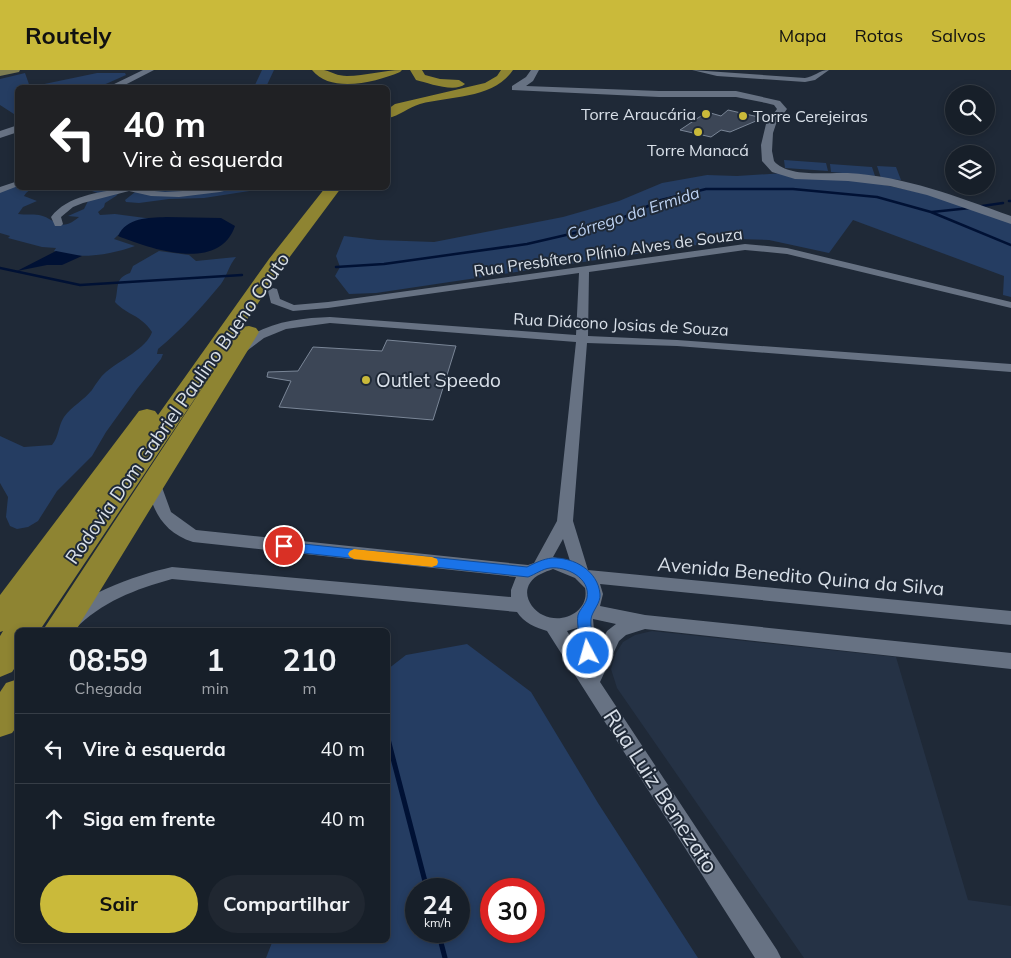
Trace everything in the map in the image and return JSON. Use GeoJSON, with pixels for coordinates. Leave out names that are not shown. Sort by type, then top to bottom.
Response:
{"type":"FeatureCollection","features":[{"type":"Feature","properties":{"kind":"highway"},"geometry":{"type":"LineString","coordinates":[[318,70],[322,75],[332,78],[354,80],[407,72],[417,75],[424,80],[454,84],[484,79],[492,74],[491,70]]}},
{"type":"Feature","properties":{"kind":"highway"},"geometry":{"type":"LineString","coordinates":[[390,111],[415,100],[488,86],[501,80],[507,70]]}},
{"type":"Feature","properties":{"kind":"highway"},"geometry":{"type":"LineString","coordinates":[[390,86],[407,72]]}},
{"type":"Feature","properties":{"kind":"highway"},"geometry":{"type":"LineString","coordinates":[[305,74],[320,85]]}},
{"type":"Feature","properties":{"kind":"highway"},"geometry":{"type":"LineString","coordinates":[[390,108],[399,92]]}},
{"type":"Feature","properties":{"kind":"highway","name":"Rodovia Dom Gabriel Paulino Bueno Couto"},"geometry":{"type":"LineString","coordinates":[[0,620],[313,190]]}},
{"type":"Feature","properties":{"kind":"highway","name":"Rodovia Dom Gabriel Paulino Bueno Couto"},"geometry":{"type":"LineString","coordinates":[[23,628],[276,263],[332,190]]}},
{"type":"Feature","properties":{"kind":"highway"},"geometry":{"type":"LineString","coordinates":[[59,628],[154,484],[237,352],[272,291],[276,263]]}},
{"type":"Feature","properties":{"kind":"highway"},"geometry":{"type":"LineString","coordinates":[[0,662],[15,640]]}},
{"type":"Feature","properties":{"kind":"highway"},"geometry":{"type":"LineString","coordinates":[[0,721],[15,698]]}},
{"type":"Feature","properties":{"kind":"main road"},"geometry":{"type":"LineString","coordinates":[[0,72],[7,70]]}},
{"type":"Feature","properties":{"kind":"main road"},"geometry":{"type":"LineString","coordinates":[[0,72],[15,70]]}},
{"type":"Feature","properties":{"kind":"street"},"geometry":{"type":"LineString","coordinates":[[117,85],[150,70]]}},
{"type":"Feature","properties":{"kind":"street"},"geometry":{"type":"LineString","coordinates":[[535,70],[530,79],[515,88],[659,94],[714,93],[757,97],[777,103],[782,109],[768,130],[767,158],[771,165],[778,170],[799,175],[850,177],[897,184],[937,194],[1011,220]]}},
{"type":"Feature","properties":{"kind":"street"},"geometry":{"type":"LineString","coordinates":[[695,70],[805,80],[813,78],[826,70]]}},
{"type":"Feature","properties":{"kind":"street"},"geometry":{"type":"LineString","coordinates":[[0,135],[15,129]]}},
{"type":"Feature","properties":{"kind":"street"},"geometry":{"type":"LineString","coordinates":[[0,190],[15,184]]}},
{"type":"Feature","properties":{"kind":"street"},"geometry":{"type":"LineString","coordinates":[[58,224],[56,217],[60,212],[77,202],[121,190]]}},
{"type":"Feature","properties":{"kind":"street"},"geometry":{"type":"LineString","coordinates":[[145,190],[170,193],[219,190]]}},
{"type":"Feature","properties":{"kind":"street","name":"Rua Presbítero Plínio Alves de Souza"},"geometry":{"type":"LineString","coordinates":[[272,291],[275,301],[292,308],[328,306],[729,249],[763,249],[787,252],[1011,305]]}},
{"type":"Feature","properties":{"kind":"street"},"geometry":{"type":"LineString","coordinates":[[565,521],[535,568],[522,580],[519,591],[522,604],[535,619],[553,625],[574,622],[586,613],[594,596],[592,586],[584,574],[565,521],[582,339],[584,271]]}},
{"type":"Feature","properties":{"kind":"street"},"geometry":{"type":"LineString","coordinates":[[328,306],[330,320]]}},
{"type":"Feature","properties":{"kind":"street","name":"Rua Diácono Josias de Souza"},"geometry":{"type":"LineString","coordinates":[[237,352],[251,339],[284,325],[306,320],[330,320],[1011,368]]}},
{"type":"Feature","properties":{"kind":"street"},"geometry":{"type":"LineString","coordinates":[[154,484],[158,502],[168,521],[193,536],[535,568],[553,563],[566,564],[584,574]]}},
{"type":"Feature","properties":{"kind":"street"},"geometry":{"type":"LineString","coordinates":[[65,628],[72,619],[116,590],[172,573],[522,604]]}},
{"type":"Feature","properties":{"kind":"street","name":"Avenida Benedito Quina da Silva"},"geometry":{"type":"LineString","coordinates":[[584,574],[1011,618]]}},
{"type":"Feature","properties":{"kind":"street"},"geometry":{"type":"LineString","coordinates":[[586,613],[645,622],[1011,661]]}},
{"type":"Feature","properties":{"kind":"street"},"geometry":{"type":"LineString","coordinates":[[586,613],[591,682]]}},
{"type":"Feature","properties":{"kind":"street"},"geometry":{"type":"LineString","coordinates":[[591,682],[614,636],[621,629],[645,622]]}},
{"type":"Feature","properties":{"kind":"street","name":"Rua Luiz Benezato"},"geometry":{"type":"LineString","coordinates":[[553,625],[769,958]]}},
{"type":"Feature","properties":{"kind":"shaded area"},"geometry":{"type":"Polygon","coordinates":[[[262,70],[274,70],[267,85],[255,85],[262,70]]]}},
{"type":"Feature","properties":{"kind":"shaded area"},"geometry":{"type":"Polygon","coordinates":[[[25,73],[29,85],[15,85],[15,115],[0,105],[0,79],[25,73]]]}},
{"type":"Feature","properties":{"kind":"shaded area"},"geometry":{"type":"Polygon","coordinates":[[[97,73],[125,73],[126,75],[104,85],[40,85],[97,73]]]}},
{"type":"Feature","properties":{"kind":"shaded area"},"geometry":{"type":"Polygon","coordinates":[[[784,160],[826,163],[828,171],[785,168],[784,160]]]}},
{"type":"Feature","properties":{"kind":"shaded area"},"geometry":{"type":"Polygon","coordinates":[[[830,164],[872,167],[875,176],[831,172],[830,164]]]}},
{"type":"Feature","properties":{"kind":"shaded area"},"geometry":{"type":"Polygon","coordinates":[[[877,166],[896,167],[901,180],[881,178],[877,166]]]}},
{"type":"Feature","properties":{"kind":"shaded area"},"geometry":{"type":"Polygon","coordinates":[[[785,173],[857,179],[931,195],[1011,222],[1011,297],[1003,295],[1004,276],[853,220],[829,253],[769,240],[737,239],[376,293],[349,294],[335,276],[340,267],[336,256],[344,236],[378,240],[434,242],[563,217],[619,201],[662,183],[707,175],[737,176],[785,173]]]}},
{"type":"Feature","properties":{"kind":"shaded area"},"geometry":{"type":"Polygon","coordinates":[[[15,185],[15,190],[31,190],[24,196],[37,201],[23,207],[18,214],[39,215],[62,225],[72,222],[79,217],[68,216],[84,209],[88,201],[100,194],[89,190],[122,190],[105,203],[104,207],[98,212],[100,215],[115,214],[153,219],[118,235],[114,239],[135,246],[115,252],[84,256],[63,254],[54,251],[56,248],[42,247],[8,238],[10,236],[0,233],[0,192],[15,185]]]}},
{"type":"Feature","properties":{"kind":"shaded area"},"geometry":{"type":"Polygon","coordinates":[[[138,190],[256,190],[204,198],[169,199],[139,203],[126,202],[125,200],[138,190]]]}},
{"type":"Feature","properties":{"kind":"shaded area"},"geometry":{"type":"Polygon","coordinates":[[[145,218],[221,218],[235,226],[227,240],[215,249],[200,253],[165,251],[118,236],[132,222],[145,218]]]}},
{"type":"Feature","properties":{"kind":"shaded area"},"geometry":{"type":"Polygon","coordinates":[[[56,251],[82,256],[62,265],[47,265],[17,271],[56,251]]]}},
{"type":"Feature","properties":{"kind":"shaded area"},"geometry":{"type":"Polygon","coordinates":[[[159,251],[189,255],[196,261],[236,257],[214,293],[158,349],[157,354],[163,354],[161,359],[106,432],[92,456],[57,491],[38,521],[28,527],[17,529],[10,526],[6,517],[8,497],[0,483],[0,436],[24,447],[52,445],[62,420],[67,413],[89,394],[106,372],[145,343],[152,332],[143,322],[115,302],[121,278],[130,273],[133,266],[159,251]]]}},
{"type":"Feature","properties":{"kind":"shaded area"},"geometry":{"type":"Polygon","coordinates":[[[652,631],[896,657],[968,900],[1011,906],[1011,958],[804,958],[617,688],[611,669],[616,653],[623,642],[635,635],[652,631]]]}},
{"type":"Feature","properties":{"kind":"shaded area"},"geometry":{"type":"Polygon","coordinates":[[[467,644],[531,692],[598,803],[698,958],[266,958],[272,943],[390,943],[390,667],[406,655],[467,644]]]}},
{"type":"Feature","properties":{"kind":"building"},"geometry":{"type":"Polygon","coordinates":[[[728,110],[763,118],[730,132],[721,130],[711,137],[680,130],[707,112],[721,116],[728,110]]]}},
{"type":"Feature","properties":{"kind":"building","name":"Outlet Speedo"},"geometry":{"type":"Polygon","coordinates":[[[387,340],[456,346],[433,420],[279,407],[291,381],[267,377],[268,372],[298,371],[313,347],[382,351],[387,340]]]}},
{"type":"Feature","properties":{"kind":"waterway","name":"Córrego da Ermida"},"geometry":{"type":"LineString","coordinates":[[336,267],[384,264],[527,244],[605,226],[661,200],[706,189],[793,189],[877,197],[931,212],[1011,245]]}},
{"type":"Feature","properties":{"kind":"waterway"},"geometry":{"type":"LineString","coordinates":[[982,206],[1003,203]]}},
{"type":"Feature","properties":{"kind":"waterway"},"geometry":{"type":"LineString","coordinates":[[932,212],[970,208]]}},
{"type":"Feature","properties":{"kind":"waterway"},"geometry":{"type":"LineString","coordinates":[[0,268],[80,285],[242,275]]}},
{"type":"Feature","properties":{"kind":"waterway"},"geometry":{"type":"LineString","coordinates":[[390,747],[424,878]]}},
{"type":"Feature","properties":{"kind":"waterway"},"geometry":{"type":"LineString","coordinates":[[441,943],[445,958]]}},
{"type":"Feature","properties":{"kind":"slow traffic"},"geometry":{"type":"LineString","coordinates":[[354,554],[432,562]]}},
{"type":"Feature","properties":{"kind":"place","name":"Torre Araucária"},"geometry":{"type":"Point","coordinates":[706,114]}},
{"type":"Feature","properties":{"kind":"place","name":"Torre Cerejeiras"},"geometry":{"type":"Point","coordinates":[743,116]}},
{"type":"Feature","properties":{"kind":"place","name":"Torre Manacá"},"geometry":{"type":"Point","coordinates":[698,132]}},
{"type":"Feature","properties":{"kind":"place","name":"Outlet Speedo"},"geometry":{"type":"Point","coordinates":[366,380]}},
{"type":"Feature","properties":{"kind":"route"},"geometry":{"type":"LineString","coordinates":[[284,546],[528,572],[541,565],[553,563],[566,564],[586,576],[592,586],[594,596],[584,616],[588,639],[588,653]]}}]}
